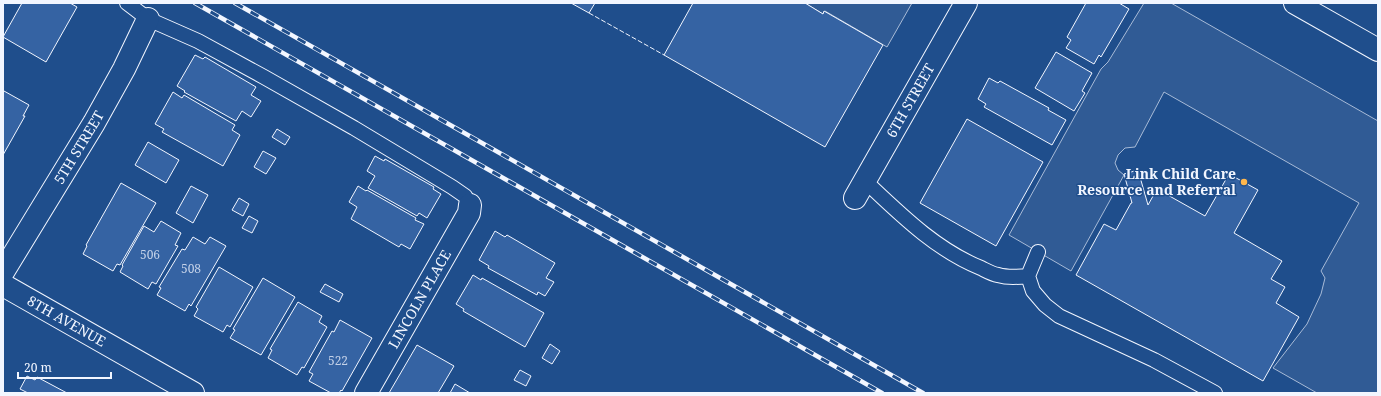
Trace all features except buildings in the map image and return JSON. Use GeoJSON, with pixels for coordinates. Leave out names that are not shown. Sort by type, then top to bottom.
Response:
{"type":"FeatureCollection","features":[{"type":"Feature","properties":{"kind":"street","name":"6TH STREET"},"geometry":{"type":"LineString","coordinates":[[860,189],[966,3]]}},
{"type":"Feature","properties":{"kind":"street"},"geometry":{"type":"LineString","coordinates":[[1294,3],[1378,50]]}},
{"type":"Feature","properties":{"kind":"street","name":"5TH STREET"},"geometry":{"type":"LineString","coordinates":[[3,272],[94,123],[124,69],[148,19]]}},
{"type":"Feature","properties":{"kind":"street","name":"LINCOLN PLACE"},"geometry":{"type":"LineString","coordinates":[[366,393],[469,212],[470,205]]}},
{"type":"Feature","properties":{"kind":"street","name":"8TH AVENUE"},"geometry":{"type":"LineString","coordinates":[[3,285],[192,393]]}},
{"type":"Feature","properties":{"kind":"lane"},"geometry":{"type":"LineString","coordinates":[[127,3],[148,19],[198,41],[354,128],[452,187],[465,196],[470,205]]}},
{"type":"Feature","properties":{"kind":"lane"},"geometry":{"type":"LineString","coordinates":[[860,189],[968,263],[998,276],[1028,276]]}},
{"type":"Feature","properties":{"kind":"lane"},"geometry":{"type":"LineString","coordinates":[[1038,252],[1028,276],[1033,291],[1044,306],[1059,316],[1154,360],[1215,393]]}},
{"type":"Feature","properties":{"kind":"shaded area"},"geometry":{"type":"Polygon","coordinates":[[[805,3],[912,3],[887,47],[825,11],[823,14],[805,3]]]}},
{"type":"Feature","properties":{"kind":"shaded area"},"geometry":{"type":"Polygon","coordinates":[[[1144,3],[1171,3],[1378,121],[1378,393],[1317,393],[1273,368],[1307,324],[1321,294],[1325,278],[1321,271],[1359,203],[1164,92],[1135,147],[1125,148],[1118,155],[1115,163],[1118,170],[1124,175],[1071,271],[1009,235],[1101,69],[1108,62],[1144,3]]]}},
{"type":"Feature","properties":{"kind":"railway"},"geometry":{"type":"LineString","coordinates":[[195,3],[882,393]]}},
{"type":"Feature","properties":{"kind":"railway"},"geometry":{"type":"LineString","coordinates":[[235,3],[923,393]]}},
{"type":"Feature","properties":{"kind":"fence"},"geometry":{"type":"LineString","coordinates":[[589,13],[664,55]]}},
{"type":"Feature","properties":{"kind":"place","name":"Link Child Care Resource and Referral"},"geometry":{"type":"Point","coordinates":[1244,182]}}]}
